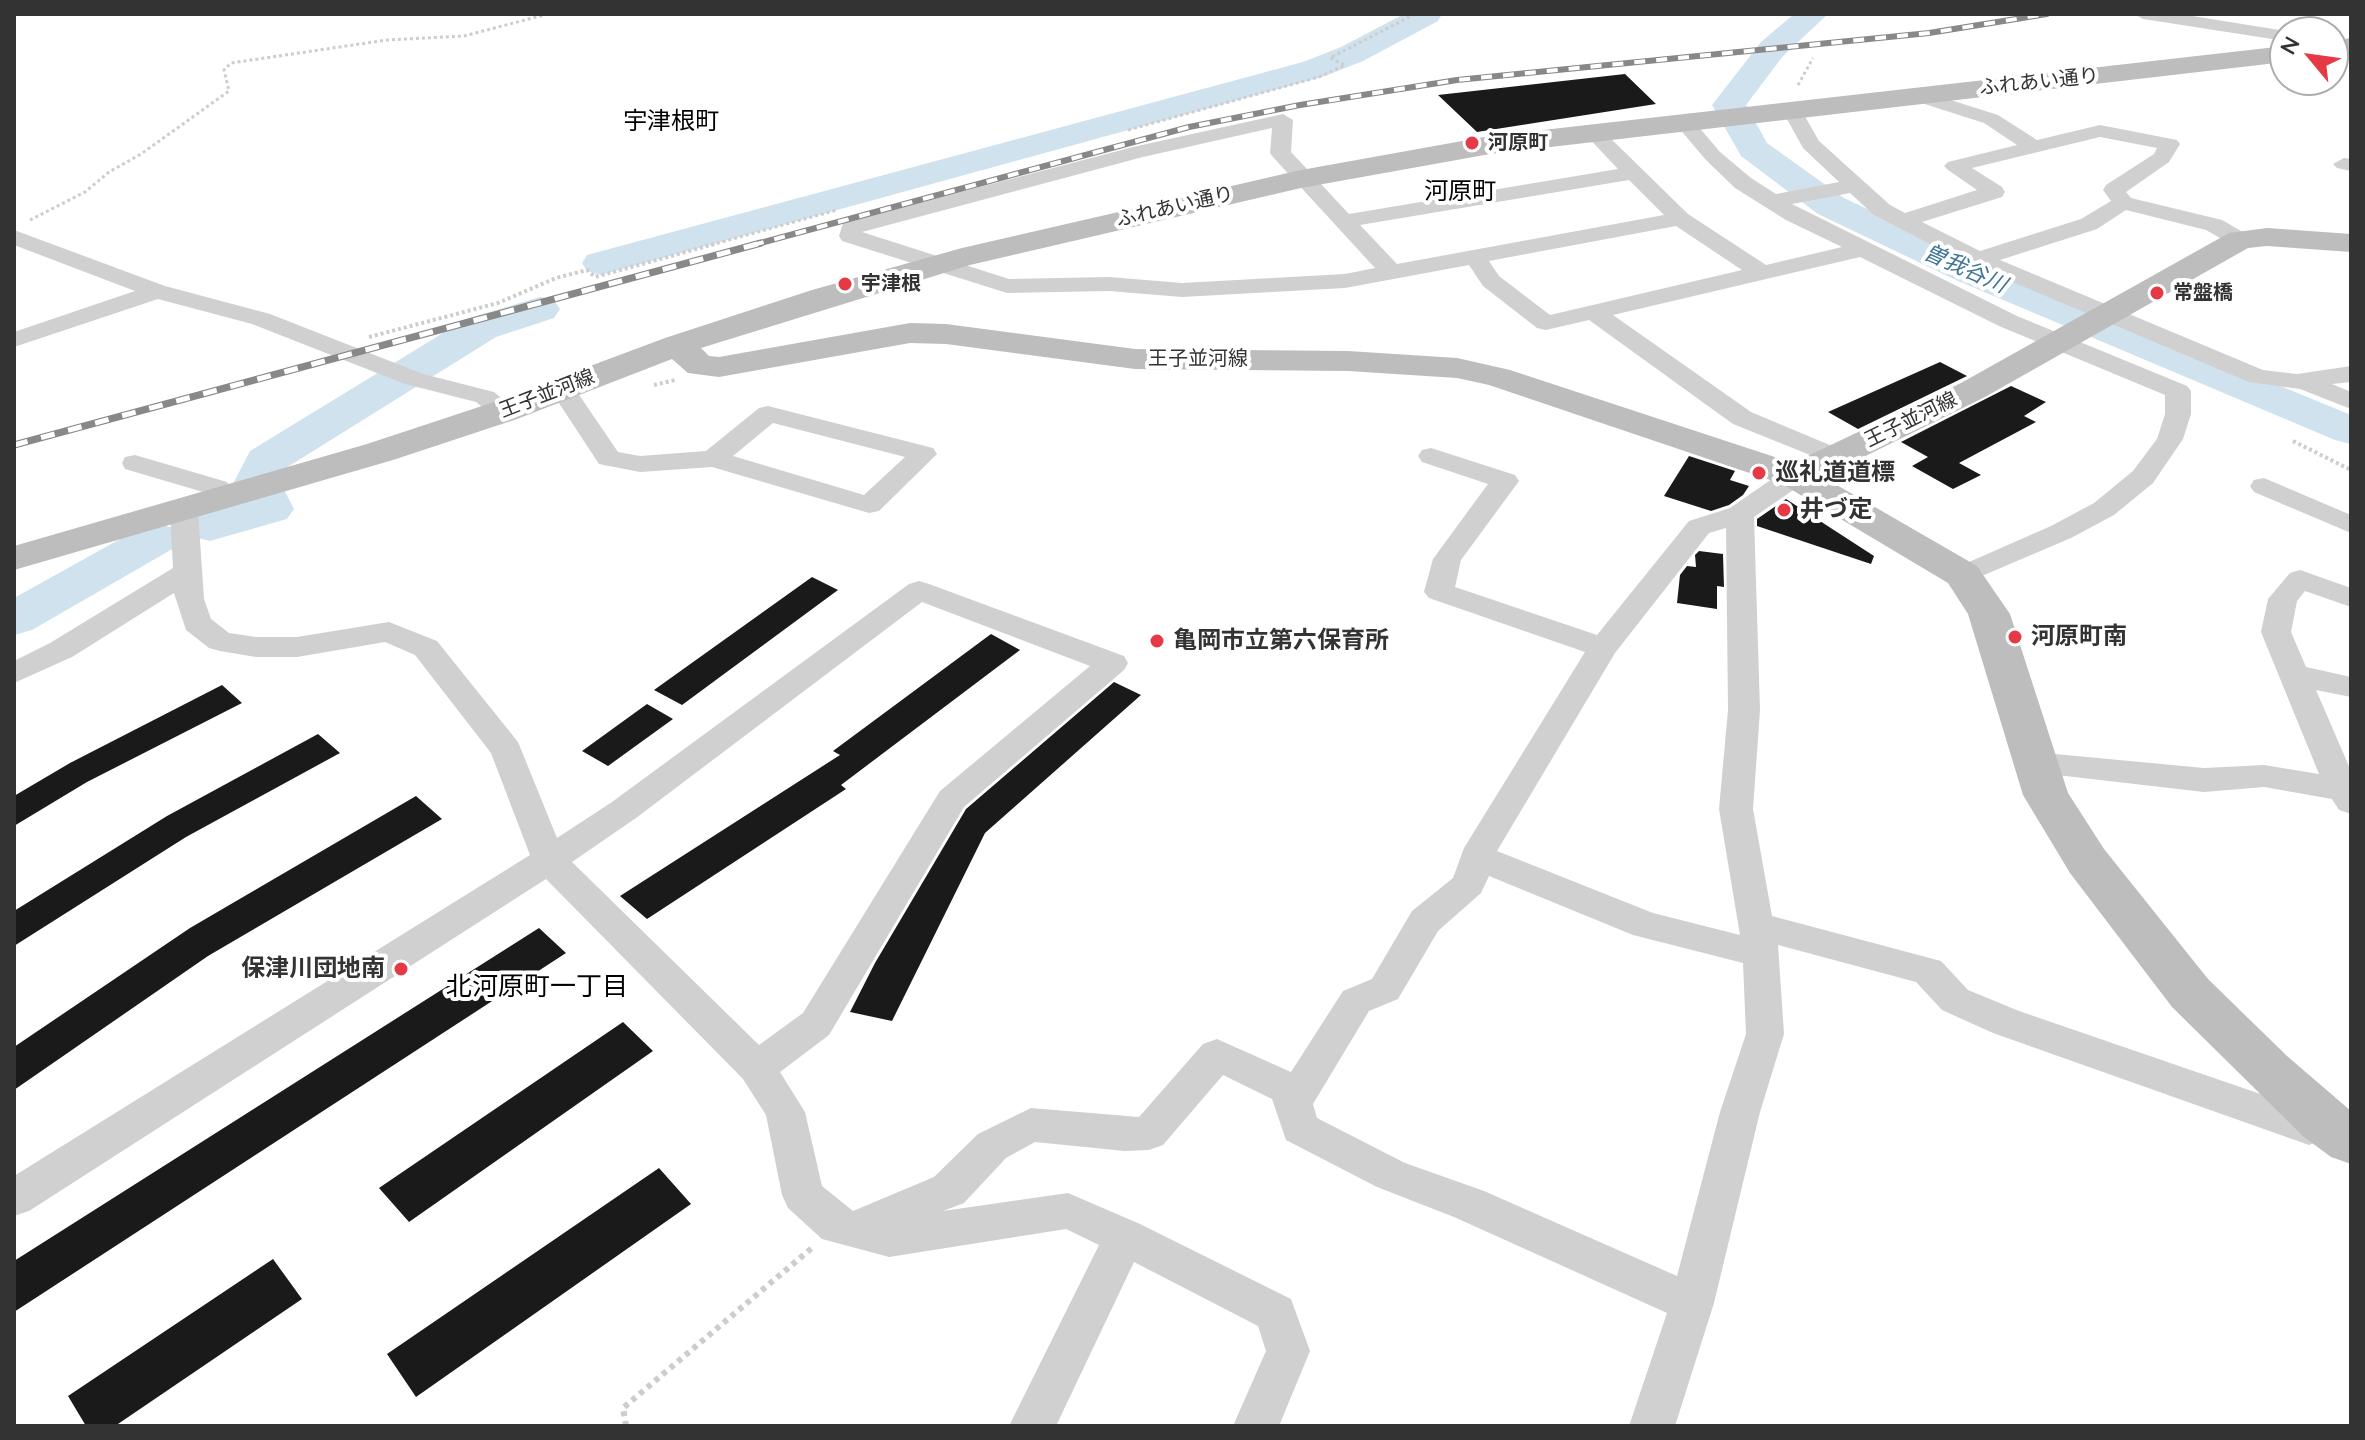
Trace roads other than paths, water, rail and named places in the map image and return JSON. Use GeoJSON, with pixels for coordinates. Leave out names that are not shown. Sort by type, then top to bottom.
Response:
{"type":"FeatureCollection","features":[{"type":"Feature","properties":{"kind":"street"},"geometry":{"type":"LineString","coordinates":[[2143,14],[2269,33]]}},
{"type":"Feature","properties":{"kind":"street","name":"ふれあい通り"},"geometry":{"type":"LineString","coordinates":[[677,345],[942,263],[1301,179],[1490,145],[2269,56]]}},
{"type":"Feature","properties":{"kind":"street"},"geometry":{"type":"LineString","coordinates":[[1916,95],[1991,119],[2034,147]]}},
{"type":"Feature","properties":{"kind":"street"},"geometry":{"type":"LineString","coordinates":[[1792,110],[1810,144],[1882,210],[1979,259],[2106,316],[2258,377],[2302,381],[2351,374]]}},
{"type":"Feature","properties":{"kind":"street"},"geometry":{"type":"LineString","coordinates":[[1391,272],[1280,153],[1283,120],[1140,151],[851,228],[850,236],[1007,286],[1109,284],[1182,290],[1345,281],[1680,219]]}},
{"type":"Feature","properties":{"kind":"street"},"geometry":{"type":"LineString","coordinates":[[1685,123],[1713,156],[1743,183],[1860,250],[1995,315],[2178,391],[2178,414],[2170,439],[2143,477],[2104,509],[2061,532],[1963,575]]}},
{"type":"Feature","properties":{"kind":"street"},"geometry":{"type":"LineString","coordinates":[[1903,221],[1994,192],[1955,166],[2100,131],[2170,144],[2162,158],[2114,190],[2123,203],[2214,225],[2240,240]]}},
{"type":"Feature","properties":{"kind":"street"},"geometry":{"type":"LineString","coordinates":[[1593,132],[1680,219],[1762,273]]}},
{"type":"Feature","properties":{"kind":"street"},"geometry":{"type":"LineString","coordinates":[[1345,221],[1634,173]]}},
{"type":"Feature","properties":{"kind":"street"},"geometry":{"type":"LineString","coordinates":[[1778,200],[1857,185]]}},
{"type":"Feature","properties":{"kind":"street"},"geometry":{"type":"LineString","coordinates":[[1979,259],[2089,224],[2123,203]]}},
{"type":"Feature","properties":{"kind":"street"},"geometry":{"type":"LineString","coordinates":[[20,230],[157,291],[261,319],[406,376],[485,397],[504,411]]}},
{"type":"Feature","properties":{"kind":"street","name":"王子並河線"},"geometry":{"type":"LineString","coordinates":[[14,558],[286,481],[504,411],[677,345],[700,366],[719,367],[910,333],[946,334],[1135,359],[1348,361],[1446,366],[1498,377],[1795,476],[1973,390],[2240,240],[2267,237],[2351,243]]}},
{"type":"Feature","properties":{"kind":"street"},"geometry":{"type":"LineString","coordinates":[[1475,257],[1491,281],[1546,323],[1860,250]]}},
{"type":"Feature","properties":{"kind":"street"},"geometry":{"type":"LineString","coordinates":[[14,340],[157,291]]}},
{"type":"Feature","properties":{"kind":"street"},"geometry":{"type":"LineString","coordinates":[[1593,312],[1742,418],[1835,457]]}},
{"type":"Feature","properties":{"kind":"street"},"geometry":{"type":"LineString","coordinates":[[2302,381],[2351,401]]}},
{"type":"Feature","properties":{"kind":"street"},"geometry":{"type":"LineString","coordinates":[[562,388],[609,458],[640,464],[713,459],[869,505],[924,454],[768,414],[713,459]]}},
{"type":"Feature","properties":{"kind":"street"},"geometry":{"type":"LineString","coordinates":[[1431,456],[1505,481],[1447,559],[1439,592],[1603,648]]}},
{"type":"Feature","properties":{"kind":"street"},"geometry":{"type":"LineString","coordinates":[[135,463],[217,488],[189,571],[189,599],[197,623],[220,641],[256,647],[297,647],[389,632],[426,648],[506,750],[549,860],[757,1068],[785,1112],[803,1195],[846,1228],[889,1238],[1068,1211],[1276,1313],[1288,1351],[1256,1426]]}},
{"type":"Feature","properties":{"kind":"street"},"geometry":{"type":"LineString","coordinates":[[1294,1101],[1356,1001],[1385,989],[1425,921],[1469,884],[1476,857],[1603,648],[1699,527],[1740,514],[1795,476],[1963,575],[1989,614],[2046,795],[2087,861],[2161,958],[2201,1004],[2337,1131]]}},
{"type":"Feature","properties":{"kind":"street"},"geometry":{"type":"LineString","coordinates":[[2264,486],[2351,525]]}},
{"type":"Feature","properties":{"kind":"street"},"geometry":{"type":"LineString","coordinates":[[1652,1426],[1692,1303],[1740,1112],[1765,1034],[1758,940],[1736,809],[1744,710],[1740,514]]}},
{"type":"Feature","properties":{"kind":"street"},"geometry":{"type":"LineString","coordinates":[[14,673],[61,650],[189,571]]}},
{"type":"Feature","properties":{"kind":"street"},"geometry":{"type":"LineString","coordinates":[[2348,794],[2276,632],[2283,599],[2300,579],[2351,598]]}},
{"type":"Feature","properties":{"kind":"street"},"geometry":{"type":"LineString","coordinates":[[14,1198],[624,810],[919,590],[1113,663],[952,799],[816,1024],[757,1068]]}},
{"type":"Feature","properties":{"kind":"street"},"geometry":{"type":"LineString","coordinates":[[2294,675],[2351,687]]}},
{"type":"Feature","properties":{"kind":"street"},"geometry":{"type":"LineString","coordinates":[[2034,763],[2204,780],[2264,776],[2348,794]]}},
{"type":"Feature","properties":{"kind":"street"},"geometry":{"type":"LineString","coordinates":[[1476,857],[1646,925],[1758,940],[1928,971],[1955,1000],[2006,1022],[2309,1128],[2337,1131]]}},
{"type":"Feature","properties":{"kind":"street"},"geometry":{"type":"LineString","coordinates":[[846,1228],[949,1190],[992,1146],[1031,1125],[1125,1134],[1149,1133],[1217,1055],[1289,1089],[1300,1128],[1391,1175],[1469,1204],[1692,1303]]}},
{"type":"Feature","properties":{"kind":"street"},"geometry":{"type":"LineString","coordinates":[[1033,1426],[1125,1237]]}},
{"type":"Feature","properties":{"kind":"waterway"},"geometry":{"type":"LineString","coordinates":[[601,263],[1314,69],[1352,54],[1427,14]]}},
{"type":"Feature","properties":{"kind":"waterway","name":"曽我谷川"},"geometry":{"type":"LineString","coordinates":[[1813,14],[1772,49],[1729,105],[1753,149],[1831,206],[1970,272],[2351,431]]}},
{"type":"Feature","properties":{"kind":"waterway"},"geometry":{"type":"LineString","coordinates":[[210,527],[270,509],[257,482],[266,461],[481,328],[540,309]]}},
{"type":"Feature","properties":{"kind":"waterway"},"geometry":{"type":"LineString","coordinates":[[14,619],[157,538]]}},
{"type":"Feature","properties":{"kind":"railway"},"geometry":{"type":"LineString","coordinates":[[753,245],[1189,127],[1300,105],[1457,80],[1929,33],[2047,14]]}},
{"type":"Feature","properties":{"kind":"railway"},"geometry":{"type":"LineString","coordinates":[[14,445],[761,243]]}},
{"type":"Feature","properties":{"kind":"place","name":"河原町"},"geometry":{"type":"Point","coordinates":[1472,143]}},
{"type":"Feature","properties":{"kind":"place","name":"宇津根"},"geometry":{"type":"Point","coordinates":[845,284]}},
{"type":"Feature","properties":{"kind":"place","name":"常盤橋"},"geometry":{"type":"Point","coordinates":[2157,293]}},
{"type":"Feature","properties":{"kind":"place","name":"巡礼道道標"},"geometry":{"type":"Point","coordinates":[1759,473]}},
{"type":"Feature","properties":{"kind":"place","name":"井づ定"},"geometry":{"type":"Point","coordinates":[1784,510]}},
{"type":"Feature","properties":{"kind":"place","name":"河原町南"},"geometry":{"type":"Point","coordinates":[2015,637]}},
{"type":"Feature","properties":{"kind":"place","name":"亀岡市立第六保育所"},"geometry":{"type":"Point","coordinates":[1157,641]}},
{"type":"Feature","properties":{"kind":"place","name":"保津川団地南"},"geometry":{"type":"Point","coordinates":[401,969]}},
{"type":"Feature","properties":{"kind":"district","name":"宇津根町"},"geometry":{"type":"Point","coordinates":[671,122]}},
{"type":"Feature","properties":{"kind":"district","name":"河原町"},"geometry":{"type":"Point","coordinates":[1460,192]}},
{"type":"Feature","properties":{"kind":"district","name":"北河原町一丁目"},"geometry":{"type":"Point","coordinates":[537,987]}}]}
